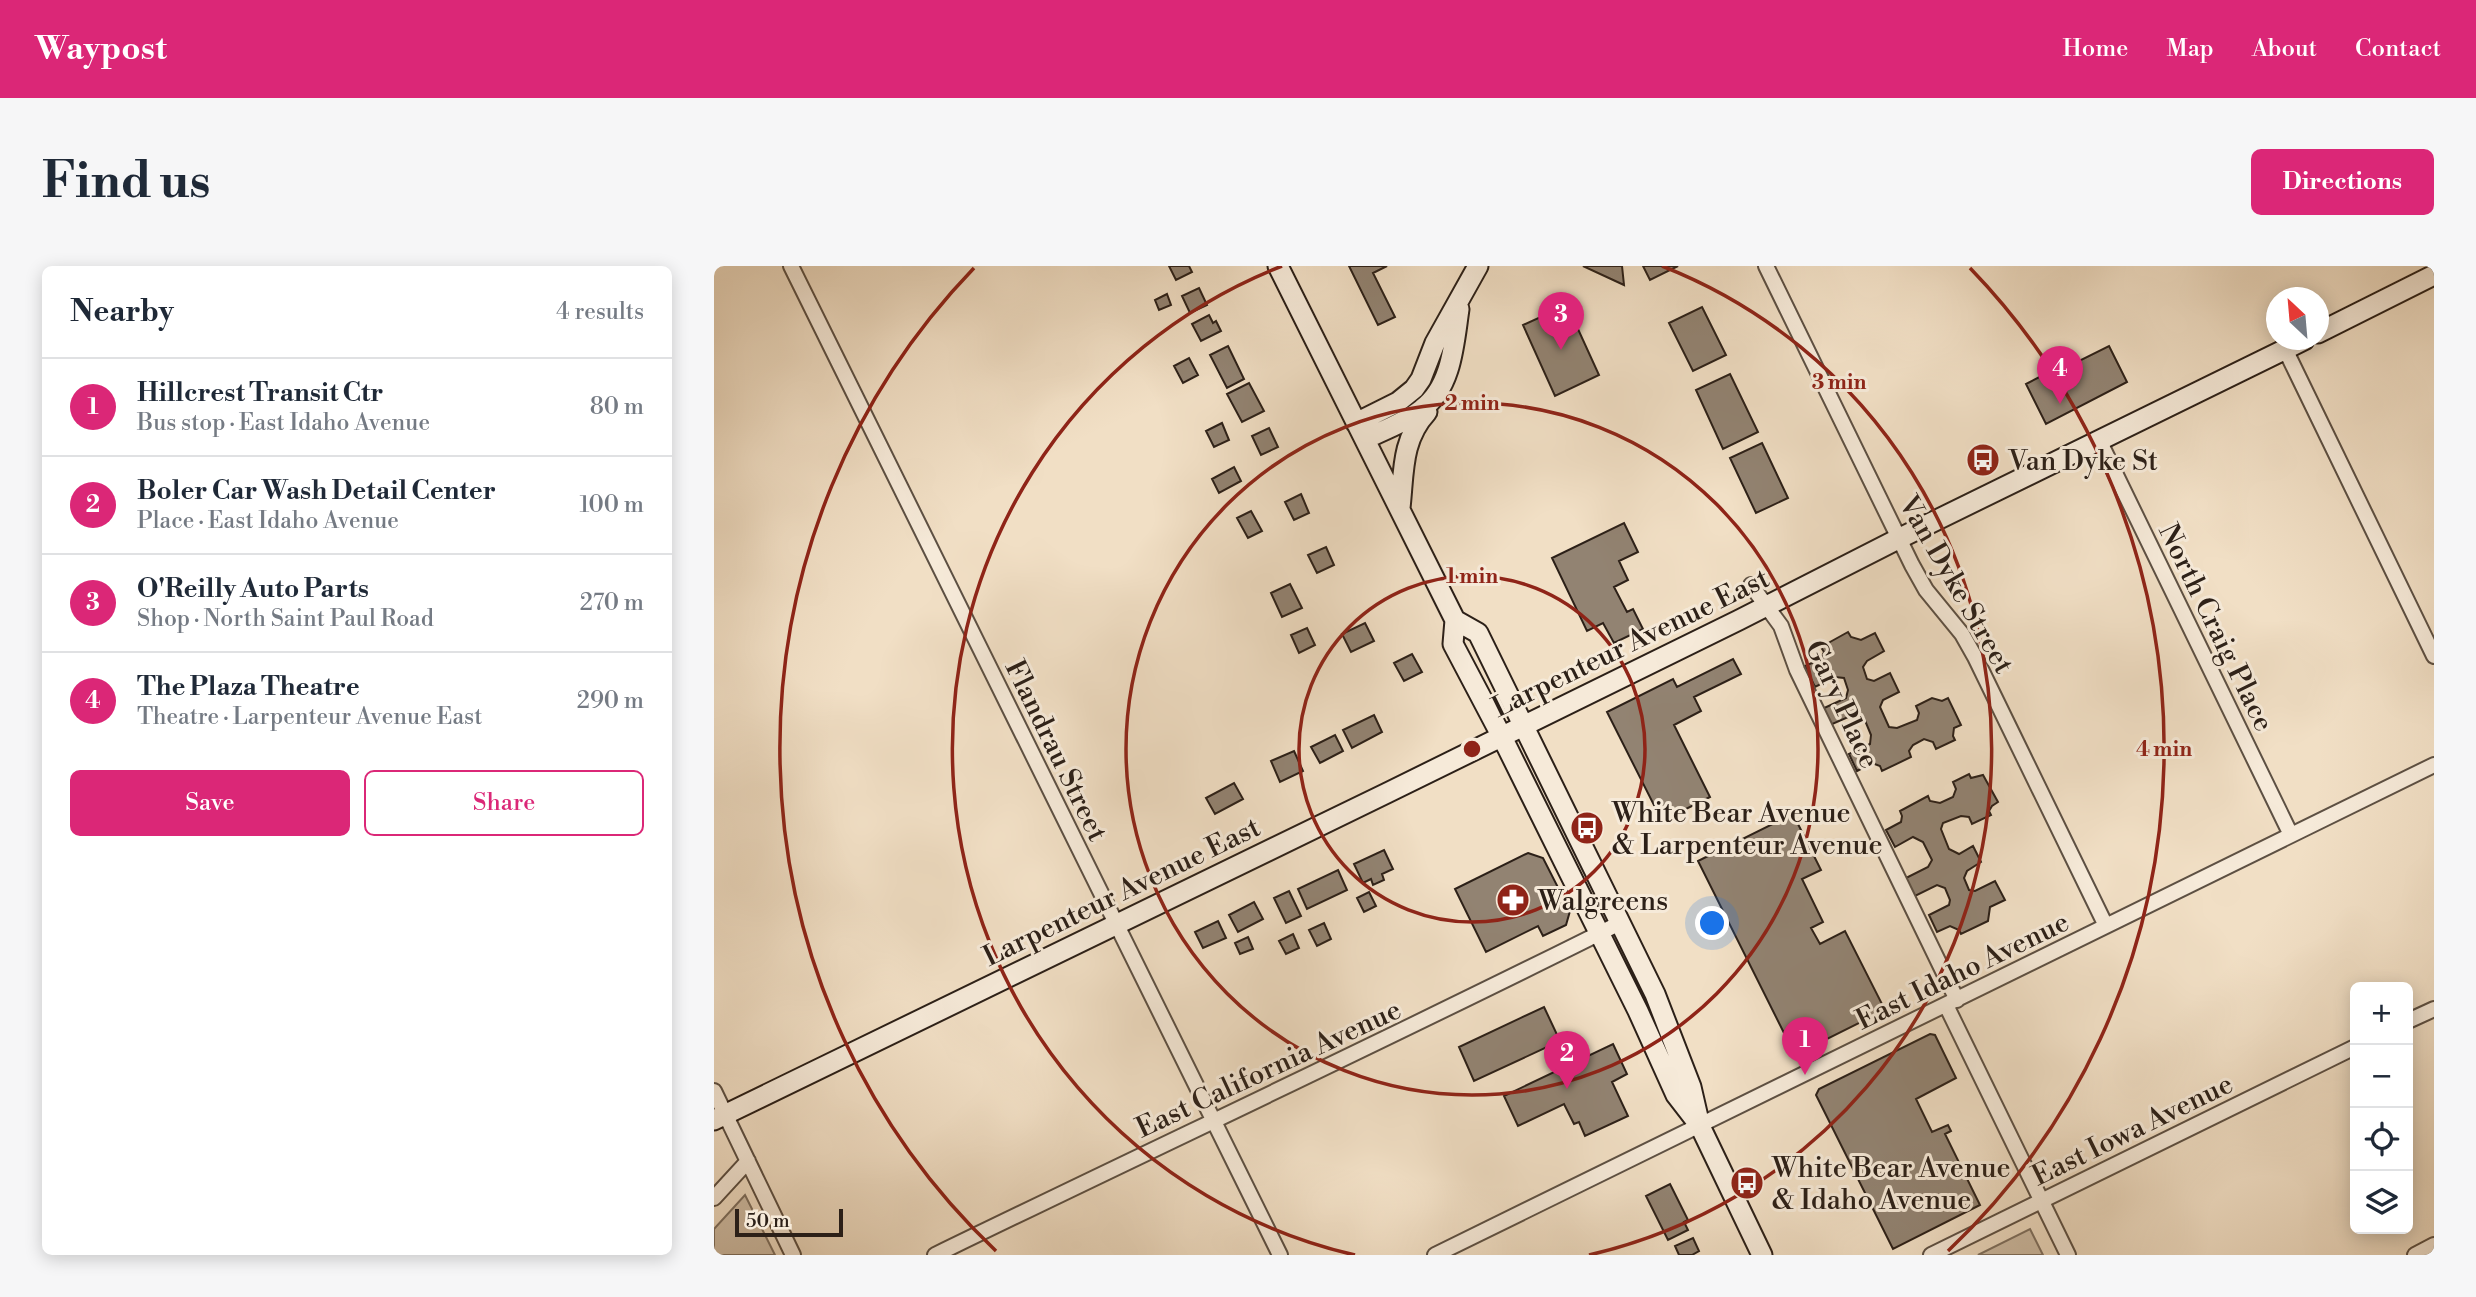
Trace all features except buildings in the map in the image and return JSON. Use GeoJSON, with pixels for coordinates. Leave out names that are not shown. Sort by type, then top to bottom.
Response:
{"type":"FeatureCollection","features":[{"type":"Feature","properties":{"kind":"street","name":"Flandrau Street"},"geometry":{"type":"LineString","coordinates":[[791,266],[1280,1255]]}},
{"type":"Feature","properties":{"kind":"street"},"geometry":{"type":"LineString","coordinates":[[1278,266],[1455,620],[1453,644],[1638,1011],[1676,1095],[1700,1126],[1762,1255]]}},
{"type":"Feature","properties":{"kind":"street"},"geometry":{"type":"LineString","coordinates":[[1361,431],[1414,389],[1421,379],[1435,343],[1478,266]]}},
{"type":"Feature","properties":{"kind":"street","name":"Van Dyke Street"},"geometry":{"type":"LineString","coordinates":[[1766,266],[1898,539],[1926,590],[1962,634],[1975,657],[2106,926]]}},
{"type":"Feature","properties":{"kind":"street"},"geometry":{"type":"LineString","coordinates":[[2329,327],[2434,275]]}},
{"type":"Feature","properties":{"kind":"street"},"geometry":{"type":"LineString","coordinates":[[1400,509],[1408,441],[1414,428],[1435,402],[1441,386],[1454,345],[1460,302]]}},
{"type":"Feature","properties":{"kind":"street","name":"Larpenteur Avenue East"},"geometry":{"type":"LineString","coordinates":[[720,1117],[1502,737],[2283,350]]}},
{"type":"Feature","properties":{"kind":"street"},"geometry":{"type":"LineString","coordinates":[[2285,350],[2434,656]]}},
{"type":"Feature","properties":{"kind":"street"},"geometry":{"type":"LineString","coordinates":[[1361,431],[1418,412],[1432,400],[1441,386]]}},
{"type":"Feature","properties":{"kind":"street","name":"North Craig Place"},"geometry":{"type":"LineString","coordinates":[[2099,440],[2291,835]]}},
{"type":"Feature","properties":{"kind":"street","name":"Gary Place"},"geometry":{"type":"LineString","coordinates":[[1751,585],[1781,626],[1797,670],[2068,1255]]}},
{"type":"Feature","properties":{"kind":"street"},"geometry":{"type":"LineString","coordinates":[[1455,620],[1478,634],[1620,923],[1671,1033],[1691,1087],[1700,1126]]}},
{"type":"Feature","properties":{"kind":"street","name":"East Idaho Avenue"},"geometry":{"type":"LineString","coordinates":[[1435,1255],[2434,765]]}},
{"type":"Feature","properties":{"kind":"street","name":"East California Avenue"},"geometry":{"type":"LineString","coordinates":[[935,1255],[1484,992],[1620,923]]}},
{"type":"Feature","properties":{"kind":"street"},"geometry":{"type":"LineString","coordinates":[[2413,1019],[2434,1009]]}},
{"type":"Feature","properties":{"kind":"street","name":"East Iowa Avenue"},"geometry":{"type":"LineString","coordinates":[[1931,1255],[2350,1049]]}},
{"type":"Feature","properties":{"kind":"street"},"geometry":{"type":"LineString","coordinates":[[714,1091],[720,1117],[748,1161],[793,1255]]}},
{"type":"Feature","properties":{"kind":"street"},"geometry":{"type":"LineString","coordinates":[[714,1198],[748,1161]]}},
{"type":"Feature","properties":{"kind":"street"},"geometry":{"type":"LineString","coordinates":[[2414,1255],[2434,1245]]}},
{"type":"Feature","properties":{"kind":"shaded area"},"geometry":{"type":"Polygon","coordinates":[[[745,1195],[775,1255],[714,1255],[714,1229],[745,1195]]]}},
{"type":"Feature","properties":{"kind":"shaded area"},"geometry":{"type":"Polygon","coordinates":[[[2030,1229],[2043,1255],[1978,1255],[2030,1229]]]}},
{"type":"Feature","properties":{"kind":"place","name":"O'Reilly Auto Parts"},"geometry":{"type":"Point","coordinates":[1561,350]}},
{"type":"Feature","properties":{"kind":"place","name":"The Plaza Theatre"},"geometry":{"type":"Point","coordinates":[2060,404]}},
{"type":"Feature","properties":{"kind":"place","name":"Van Dyke St"},"geometry":{"type":"Point","coordinates":[1983,460]}},
{"type":"Feature","properties":{"kind":"place","name":"White Bear Avenue & Larpenteur Avenue"},"geometry":{"type":"Point","coordinates":[1587,828]}},
{"type":"Feature","properties":{"kind":"place","name":"Walgreens"},"geometry":{"type":"Point","coordinates":[1513,900]}},
{"type":"Feature","properties":{"kind":"place","name":"Hillcrest Transit Ctr"},"geometry":{"type":"Point","coordinates":[1805,1075]}},
{"type":"Feature","properties":{"kind":"place","name":"Boler Car Wash Detail Center"},"geometry":{"type":"Point","coordinates":[1567,1089]}},
{"type":"Feature","properties":{"kind":"place","name":"White Bear Avenue & Idaho Avenue"},"geometry":{"type":"Point","coordinates":[1747,1183]}}]}
